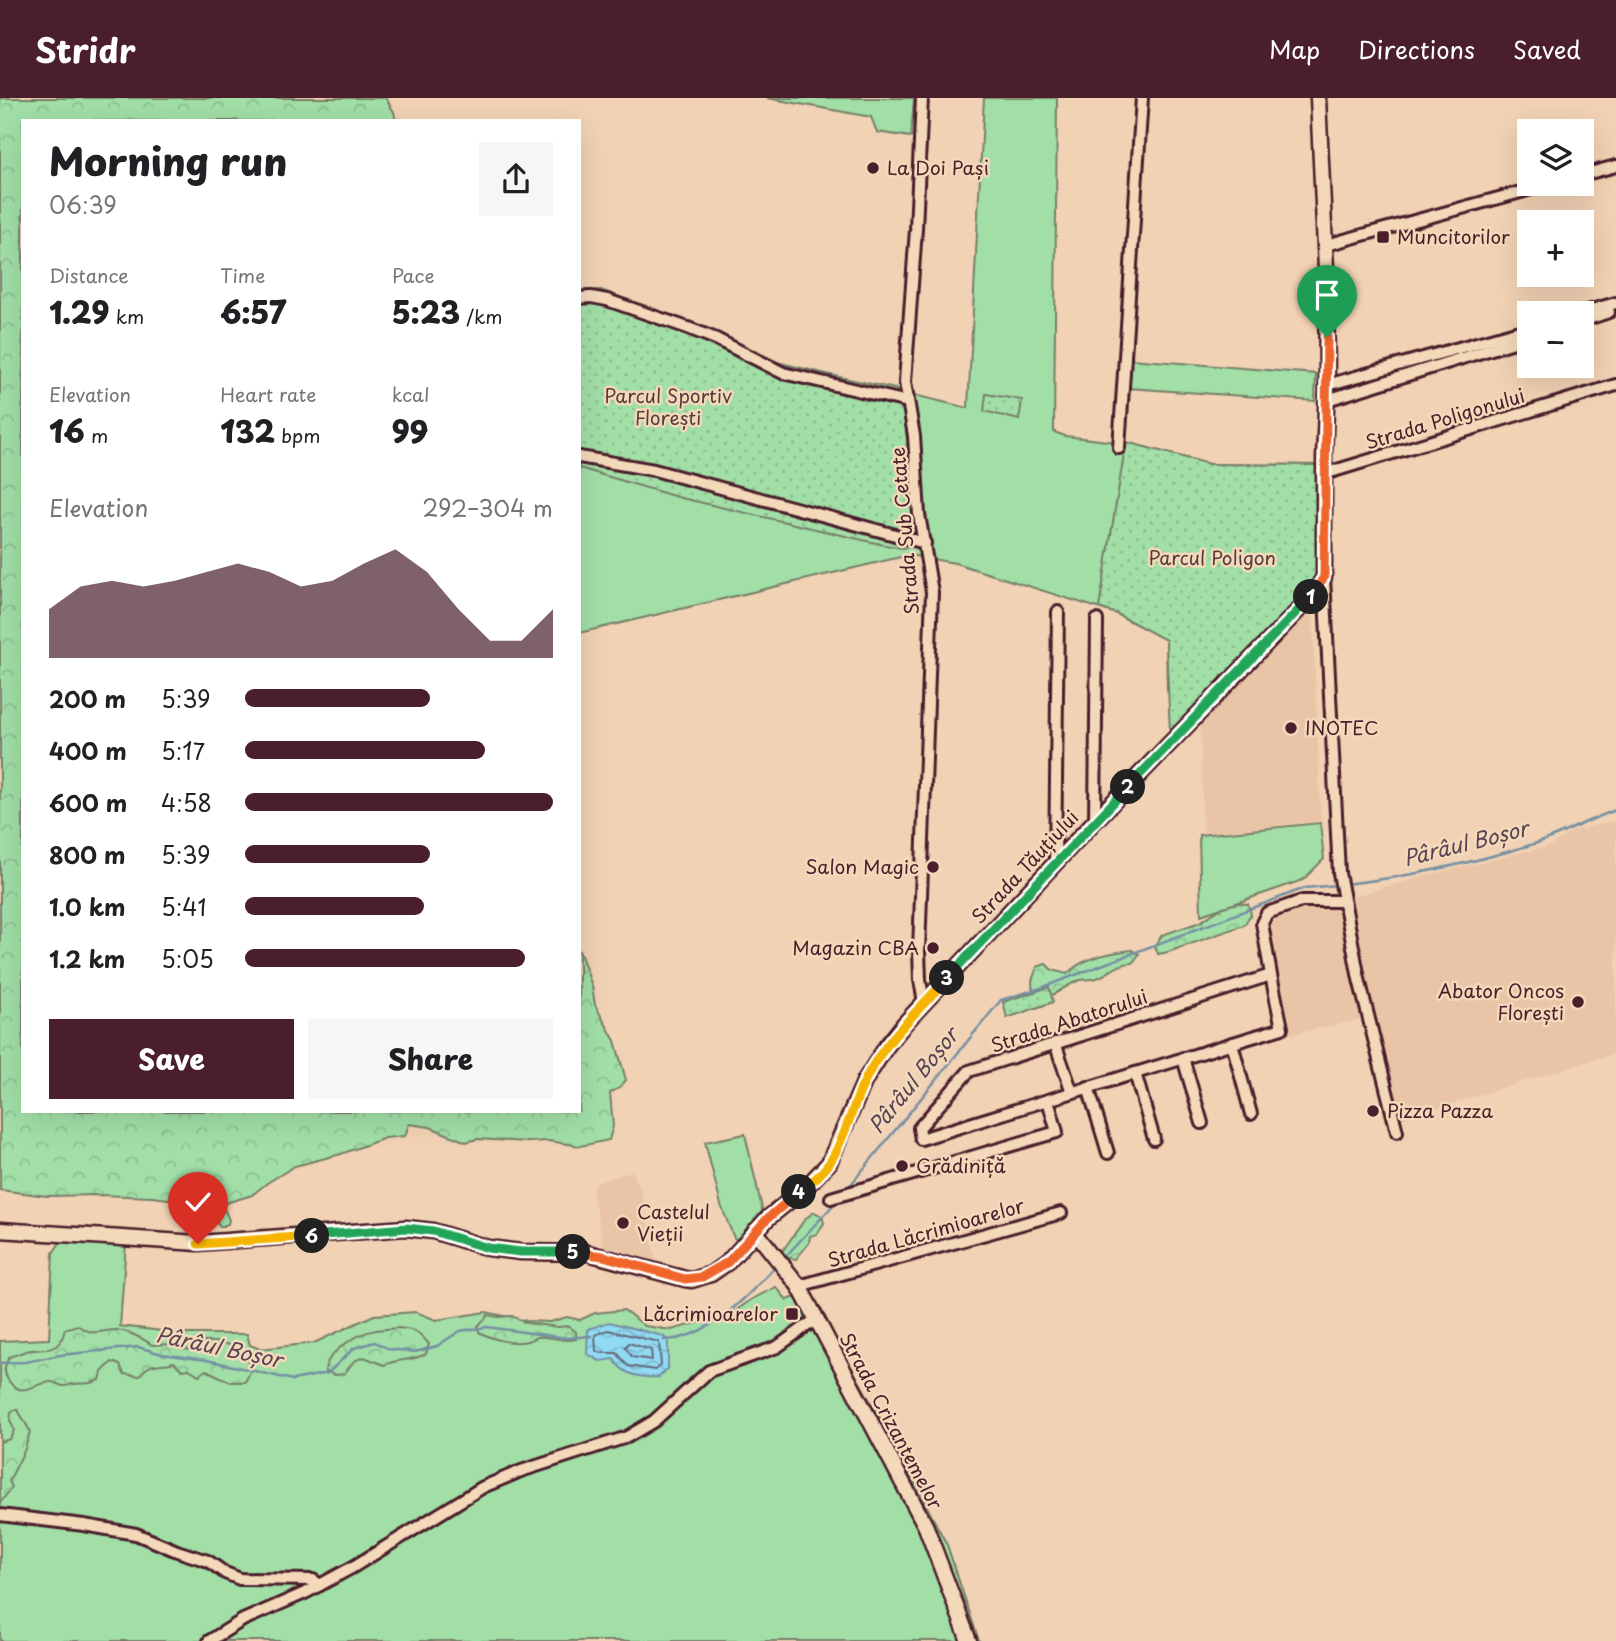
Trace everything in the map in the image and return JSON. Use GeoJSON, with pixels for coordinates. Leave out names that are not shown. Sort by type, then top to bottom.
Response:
{"type":"FeatureCollection","features":[{"type":"Feature","properties":{"kind":"main road"},"geometry":{"type":"LineString","coordinates":[[1318,98],[1326,245],[1324,577]]}},
{"type":"Feature","properties":{"kind":"main road","name":"Strada Tăuțiului"},"geometry":{"type":"LineString","coordinates":[[0,1230],[198,1244],[406,1228],[433,1231],[488,1248],[521,1252],[588,1253],[692,1280],[719,1269],[829,1163],[857,1096],[874,1065],[924,1003],[1095,820],[1313,596],[1324,577]]}},
{"type":"Feature","properties":{"kind":"main road","name":"Strada Crizantemelor"},"geometry":{"type":"LineString","coordinates":[[760,1232],[799,1286],[926,1527],[970,1641]]}},
{"type":"Feature","properties":{"kind":"street","name":"Strada Sub Cetate"},"geometry":{"type":"LineString","coordinates":[[922,98],[905,382],[914,436],[919,514],[932,592],[920,931],[920,980],[924,1003]]}},
{"type":"Feature","properties":{"kind":"street"},"geometry":{"type":"LineString","coordinates":[[1119,448],[1142,98]]}},
{"type":"Feature","properties":{"kind":"street"},"geometry":{"type":"LineString","coordinates":[[1594,172],[1616,166]]}},
{"type":"Feature","properties":{"kind":"street"},"geometry":{"type":"LineString","coordinates":[[1326,245],[1517,193]]}},
{"type":"Feature","properties":{"kind":"street"},"geometry":{"type":"LineString","coordinates":[[581,298],[607,300],[688,328],[795,377],[908,402]]}},
{"type":"Feature","properties":{"kind":"street"},"geometry":{"type":"LineString","coordinates":[[1594,309],[1616,303]]}},
{"type":"Feature","properties":{"kind":"street"},"geometry":{"type":"LineString","coordinates":[[1594,317],[1616,310]]}},
{"type":"Feature","properties":{"kind":"street"},"geometry":{"type":"LineString","coordinates":[[1327,392],[1517,332]]}},
{"type":"Feature","properties":{"kind":"street"},"geometry":{"type":"LineString","coordinates":[[1327,392],[1517,341]]}},
{"type":"Feature","properties":{"kind":"street","name":"Strada Poligonului"},"geometry":{"type":"LineString","coordinates":[[1324,474],[1616,385]]}},
{"type":"Feature","properties":{"kind":"street"},"geometry":{"type":"LineString","coordinates":[[581,457],[654,470],[925,543]]}},
{"type":"Feature","properties":{"kind":"street"},"geometry":{"type":"LineString","coordinates":[[1324,577],[1342,897],[1359,979],[1397,1132]]}},
{"type":"Feature","properties":{"kind":"street"},"geometry":{"type":"LineString","coordinates":[[1055,864],[1058,612]]}},
{"type":"Feature","properties":{"kind":"street"},"geometry":{"type":"LineString","coordinates":[[1095,820],[1097,620]]}},
{"type":"Feature","properties":{"kind":"street","name":"Strada Abatorului"},"geometry":{"type":"LineString","coordinates":[[1271,975],[969,1071],[919,1128],[921,1139],[1282,1028],[1262,923],[1267,913],[1302,901],[1342,897]]}},
{"type":"Feature","properties":{"kind":"street"},"geometry":{"type":"LineString","coordinates":[[1055,1043],[1072,1092]]}},
{"type":"Feature","properties":{"kind":"street"},"geometry":{"type":"LineString","coordinates":[[1232,1043],[1251,1114]]}},
{"type":"Feature","properties":{"kind":"street"},"geometry":{"type":"LineString","coordinates":[[1184,1058],[1202,1124]]}},
{"type":"Feature","properties":{"kind":"street"},"geometry":{"type":"LineString","coordinates":[[1135,1073],[1154,1139]]}},
{"type":"Feature","properties":{"kind":"street"},"geometry":{"type":"LineString","coordinates":[[1088,1087],[1108,1153]]}},
{"type":"Feature","properties":{"kind":"street"},"geometry":{"type":"LineString","coordinates":[[831,1198],[1057,1132],[1048,1100]]}},
{"type":"Feature","properties":{"kind":"street","name":"Strada Lăcrimioarelor"},"geometry":{"type":"LineString","coordinates":[[799,1286],[1061,1213]]}},
{"type":"Feature","properties":{"kind":"street"},"geometry":{"type":"LineString","coordinates":[[209,1641],[243,1620],[320,1585],[483,1487],[521,1471],[627,1437],[653,1421],[709,1371],[777,1347],[815,1320]]}},
{"type":"Feature","properties":{"kind":"street"},"geometry":{"type":"LineString","coordinates":[[0,1515],[136,1534],[208,1561],[225,1573],[240,1579],[313,1580],[320,1585]]}},
{"type":"Feature","properties":{"kind":"shaded area"},"geometry":{"type":"Polygon","coordinates":[[[1312,605],[1321,821],[1203,833],[1200,719],[1312,605]]]}},
{"type":"Feature","properties":{"kind":"shaded area"},"geometry":{"type":"Polygon","coordinates":[[[1614,821],[1616,1053],[1388,1123],[1364,1019],[1288,1035],[1266,921],[1268,916],[1550,846],[1573,831],[1614,821]]]}},
{"type":"Feature","properties":{"kind":"shaded area","name":"Castelul Vieții"},"geometry":{"type":"Polygon","coordinates":[[[633,1171],[641,1192],[657,1266],[605,1254],[592,1188],[598,1182],[633,1171]]]}},
{"type":"Feature","properties":{"kind":"green space"},"geometry":{"type":"Polygon","coordinates":[[[0,98],[386,98],[396,119],[21,119],[21,1113],[581,1113],[581,956],[592,986],[595,1005],[615,1041],[626,1080],[610,1093],[613,1126],[609,1140],[580,1146],[549,1141],[478,1139],[466,1142],[430,1127],[409,1124],[405,1136],[385,1138],[341,1154],[295,1166],[252,1195],[226,1203],[223,1206],[228,1224],[220,1227],[213,1218],[210,1206],[206,1204],[153,1197],[47,1196],[0,1190],[0,98]]]}},
{"type":"Feature","properties":{"kind":"green space"},"geometry":{"type":"Polygon","coordinates":[[[767,98],[914,98],[911,137],[877,132],[871,117],[767,98]]]}},
{"type":"Feature","properties":{"kind":"green space"},"geometry":{"type":"Polygon","coordinates":[[[984,98],[1057,98],[1054,432],[1065,436],[1133,444],[1209,464],[1319,465],[1167,690],[1166,640],[1117,614],[955,563],[909,555],[581,633],[581,304],[618,324],[968,408],[984,98]]]}},
{"type":"Feature","properties":{"kind":"green space","name":"Parcul Sportiv Florești"},"geometry":{"type":"Polygon","coordinates":[[[581,290],[601,290],[656,310],[787,366],[896,389],[903,405],[919,546],[902,548],[880,544],[677,497],[581,469],[581,290]]]}},
{"type":"Feature","properties":{"kind":"green space"},"geometry":{"type":"Polygon","coordinates":[[[1130,359],[1316,374],[1315,401],[1128,388],[1130,359]]]}},
{"type":"Feature","properties":{"kind":"green space"},"geometry":{"type":"Polygon","coordinates":[[[986,394],[1022,400],[1019,420],[984,411],[986,394]]]}},
{"type":"Feature","properties":{"kind":"green space","name":"Parcul Poligon"},"geometry":{"type":"Polygon","coordinates":[[[1126,442],[1209,464],[1319,465],[1319,577],[1286,616],[1170,733],[1166,640],[1117,614],[1099,608],[1126,442]]]}},
{"type":"Feature","properties":{"kind":"green space"},"geometry":{"type":"Polygon","coordinates":[[[1320,823],[1324,859],[1303,880],[1201,915],[1199,835],[1320,823]]]}},
{"type":"Feature","properties":{"kind":"green space"},"geometry":{"type":"Polygon","coordinates":[[[1238,903],[1248,904],[1251,914],[1244,925],[1158,954],[1155,946],[1162,935],[1200,922],[1223,907],[1238,903]]]}},
{"type":"Feature","properties":{"kind":"green space"},"geometry":{"type":"Polygon","coordinates":[[[1132,950],[1139,954],[1133,963],[1118,966],[1097,978],[1074,982],[1046,997],[1033,995],[1032,981],[1037,967],[1046,964],[1052,970],[1067,974],[1089,960],[1132,950]]]}},
{"type":"Feature","properties":{"kind":"green space"},"geometry":{"type":"Polygon","coordinates":[[[1049,987],[1053,1002],[1007,1018],[1003,1002],[1049,987]]]}},
{"type":"Feature","properties":{"kind":"green space"},"geometry":{"type":"Polygon","coordinates":[[[745,1134],[763,1213],[738,1240],[734,1238],[721,1205],[705,1142],[745,1134]]]}},
{"type":"Feature","properties":{"kind":"green space"},"geometry":{"type":"Polygon","coordinates":[[[814,1212],[822,1216],[824,1223],[817,1234],[810,1236],[809,1243],[796,1259],[787,1258],[781,1253],[805,1219],[814,1212]]]}},
{"type":"Feature","properties":{"kind":"green space"},"geometry":{"type":"Polygon","coordinates":[[[63,1238],[126,1242],[120,1326],[188,1334],[247,1334],[250,1345],[260,1349],[314,1343],[374,1315],[416,1312],[436,1320],[486,1312],[527,1321],[550,1322],[567,1317],[580,1320],[595,1313],[624,1310],[645,1326],[671,1330],[731,1314],[776,1287],[787,1300],[809,1293],[889,1434],[947,1545],[979,1641],[0,1641],[0,1341],[49,1339],[53,1253],[63,1238]]]}},
{"type":"Feature","properties":{"kind":"green space"},"geometry":{"type":"Polygon","coordinates":[[[488,1315],[512,1316],[526,1323],[569,1326],[576,1332],[576,1339],[537,1337],[527,1341],[509,1342],[496,1339],[479,1332],[478,1326],[488,1315]]]}},
{"type":"Feature","properties":{"kind":"green space"},"geometry":{"type":"Polygon","coordinates":[[[77,1325],[92,1332],[124,1331],[152,1345],[172,1344],[183,1349],[192,1350],[200,1342],[222,1343],[233,1346],[253,1366],[245,1382],[231,1382],[206,1370],[199,1375],[189,1369],[182,1370],[174,1362],[151,1366],[139,1376],[124,1374],[120,1365],[112,1362],[102,1372],[100,1380],[92,1383],[63,1386],[52,1382],[23,1390],[12,1385],[5,1372],[9,1357],[53,1348],[60,1342],[65,1329],[77,1325]]]}},
{"type":"Feature","properties":{"kind":"green space"},"geometry":{"type":"Polygon","coordinates":[[[398,1328],[422,1336],[429,1344],[426,1354],[384,1365],[364,1357],[354,1361],[344,1374],[335,1375],[325,1371],[331,1357],[352,1339],[376,1330],[398,1328]]]}},
{"type":"Feature","properties":{"kind":"green space"},"geometry":{"type":"Polygon","coordinates":[[[18,1410],[30,1431],[25,1449],[9,1481],[12,1487],[0,1503],[0,1442],[10,1439],[14,1430],[10,1420],[11,1413],[18,1410]]]}},
{"type":"Feature","properties":{"kind":"water"},"geometry":{"type":"Polygon","coordinates":[[[609,1322],[663,1336],[668,1341],[668,1368],[659,1377],[639,1376],[622,1369],[614,1359],[600,1361],[587,1354],[588,1329],[609,1322]]]}},
{"type":"Feature","properties":{"kind":"waterway","name":"Pârâul Boșor"},"geometry":{"type":"LineString","coordinates":[[1344,884],[1418,873],[1489,857],[1537,843],[1616,810]]}},
{"type":"Feature","properties":{"kind":"waterway","name":"Pârâul Boșor"},"geometry":{"type":"LineString","coordinates":[[848,1188],[1001,1000],[1041,988],[1305,888],[1337,885]]}},
{"type":"Feature","properties":{"kind":"waterway","name":"Pârâul Boșor"},"geometry":{"type":"LineString","coordinates":[[784,1258],[837,1201]]}},
{"type":"Feature","properties":{"kind":"waterway","name":"Pârâul Boșor"},"geometry":{"type":"LineString","coordinates":[[664,1340],[680,1338],[711,1324],[740,1302],[777,1265]]}},
{"type":"Feature","properties":{"kind":"waterway","name":"Pârâul Boșor"},"geometry":{"type":"LineString","coordinates":[[0,1363],[138,1347],[293,1380],[328,1373],[354,1348],[375,1342],[389,1349],[415,1352],[437,1346],[460,1331],[487,1327],[567,1338],[591,1336]]}},
{"type":"Feature","properties":{"kind":"place","name":"La Doi Pași"},"geometry":{"type":"Point","coordinates":[873,168]}},
{"type":"Feature","properties":{"kind":"place","name":"Muncitorilor"},"geometry":{"type":"Point","coordinates":[1383,237]}},
{"type":"Feature","properties":{"kind":"place","name":"INOTEC"},"geometry":{"type":"Point","coordinates":[1291,728]}},
{"type":"Feature","properties":{"kind":"place","name":"Salon Magic"},"geometry":{"type":"Point","coordinates":[933,867]}},
{"type":"Feature","properties":{"kind":"place","name":"Magazin CBA"},"geometry":{"type":"Point","coordinates":[933,948]}},
{"type":"Feature","properties":{"kind":"place","name":"Abator Oncos Florești"},"geometry":{"type":"Point","coordinates":[1578,1002]}},
{"type":"Feature","properties":{"kind":"place","name":"Pizza Pazza"},"geometry":{"type":"Point","coordinates":[1373,1111]}},
{"type":"Feature","properties":{"kind":"place","name":"Grădiniță"},"geometry":{"type":"Point","coordinates":[902,1166]}},
{"type":"Feature","properties":{"kind":"place","name":"Castelul Vieții"},"geometry":{"type":"Point","coordinates":[623,1223]}},
{"type":"Feature","properties":{"kind":"place","name":"Lăcrimioarelor"},"geometry":{"type":"Point","coordinates":[792,1314]}},
{"type":"Feature","properties":{"kind":"route"},"geometry":{"type":"LineString","coordinates":[[198,1244],[406,1228],[433,1231],[488,1248],[521,1252],[588,1253],[692,1280],[719,1269],[728,1262],[768,1218],[805,1188],[829,1163],[865,1080],[905,1023],[1091,824],[1313,596],[1324,577],[1327,337]]}}]}
